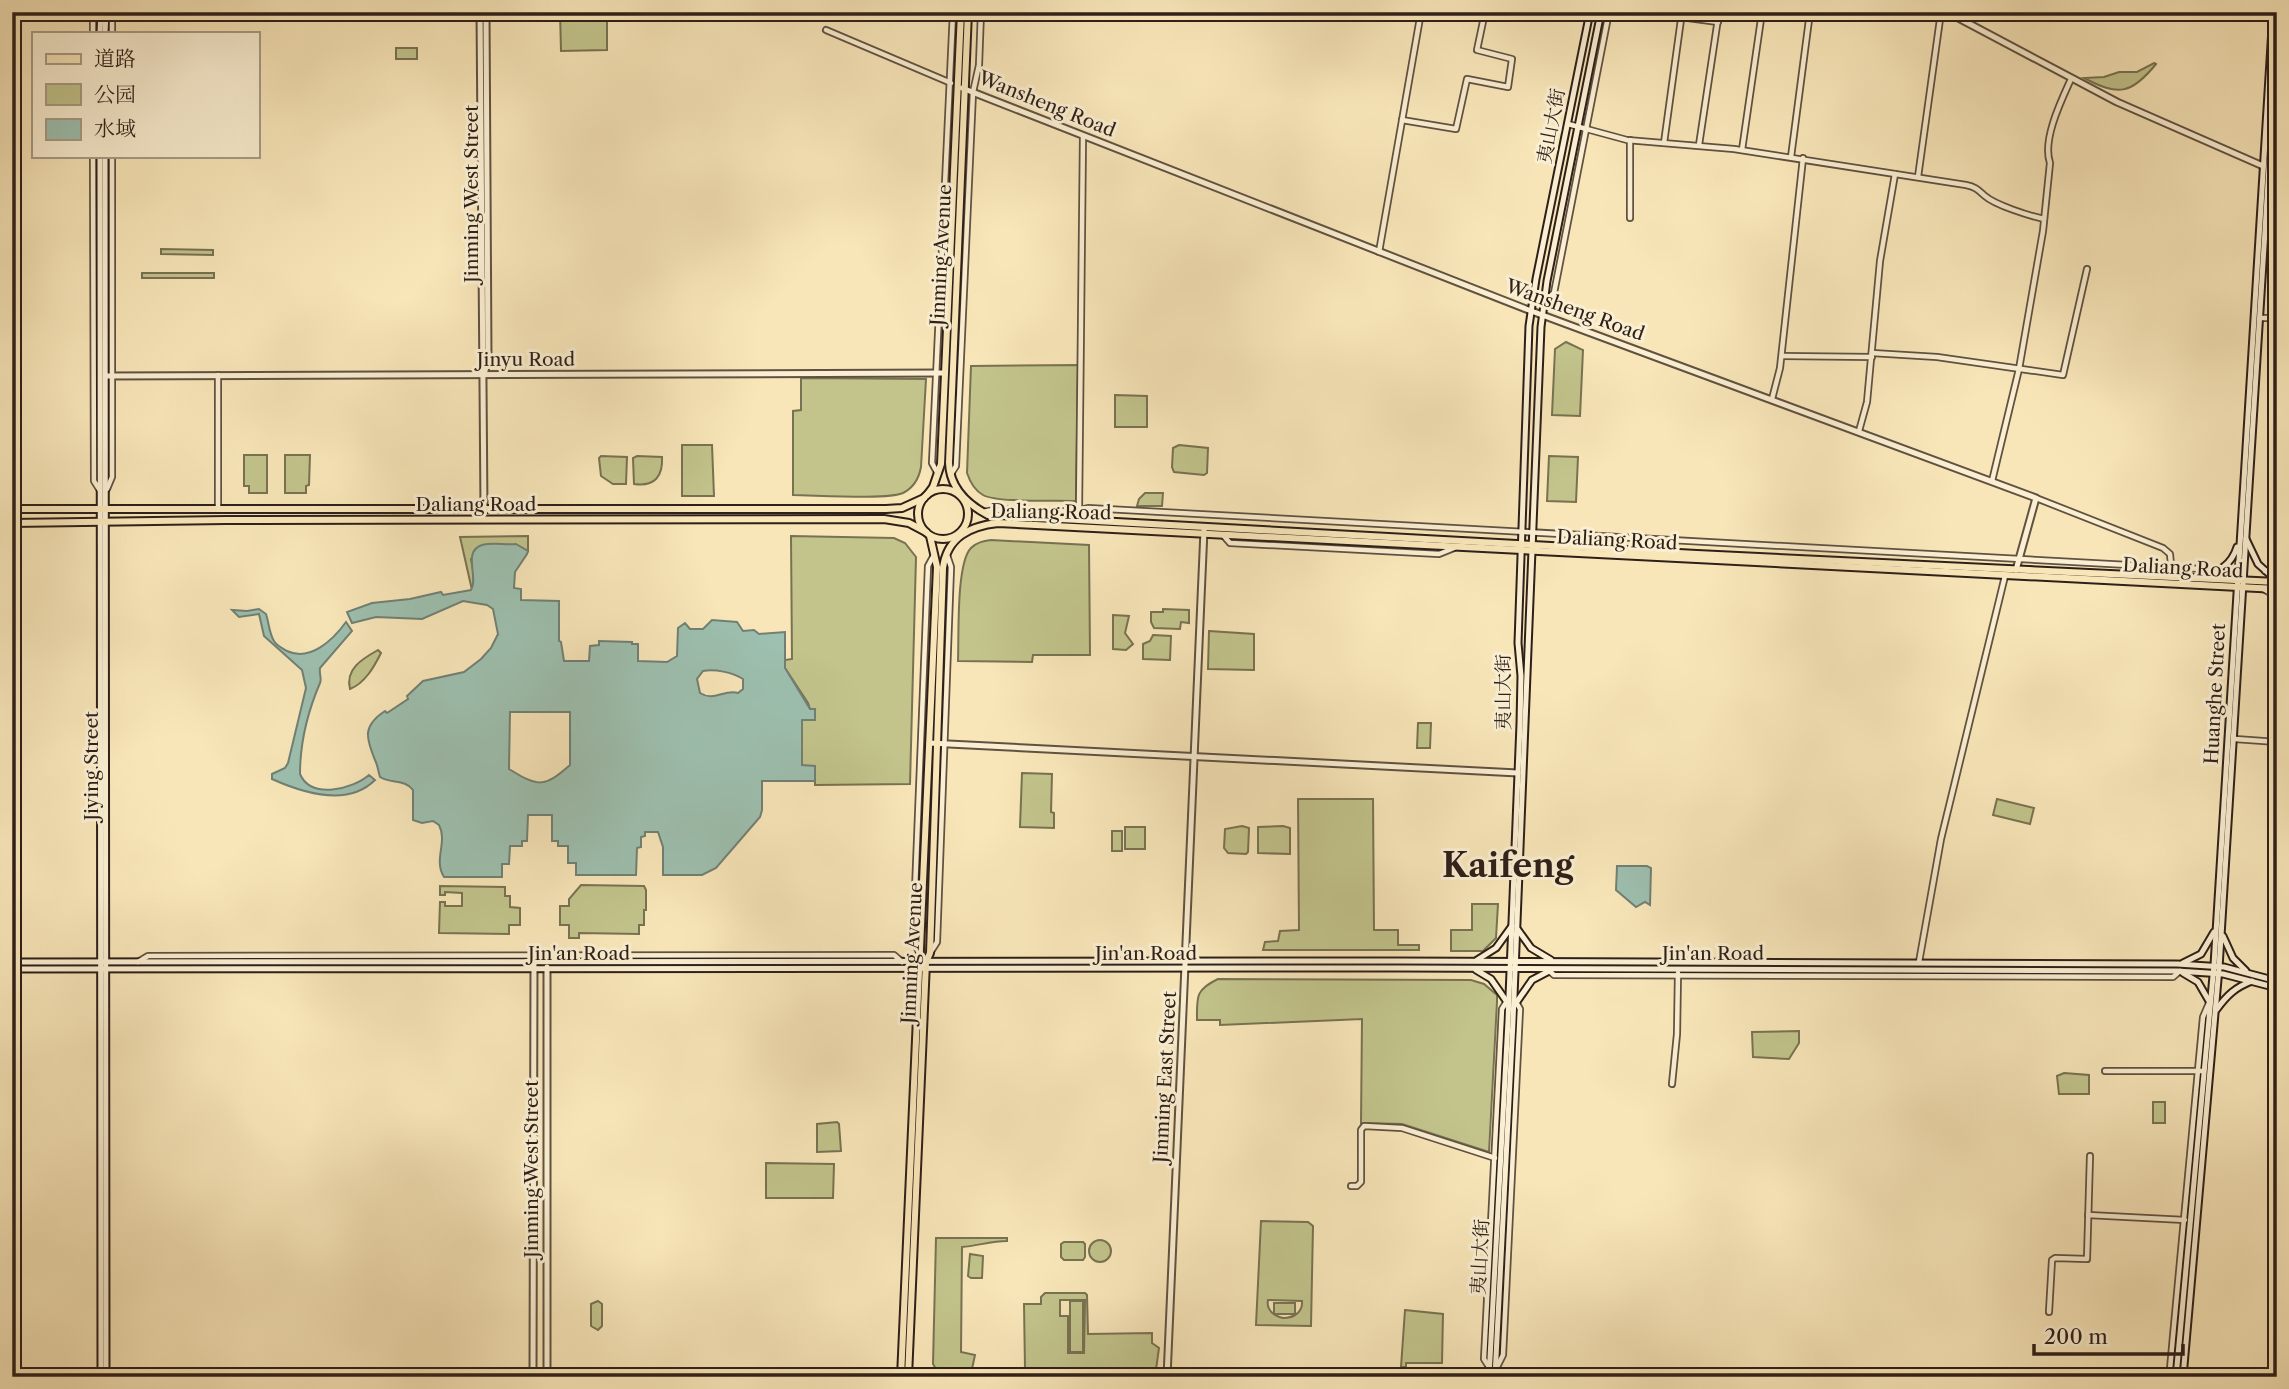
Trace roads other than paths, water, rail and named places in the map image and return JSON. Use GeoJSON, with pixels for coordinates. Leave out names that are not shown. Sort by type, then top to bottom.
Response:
{"type":"FeatureCollection","features":[{"type":"Feature","properties":{"kind":"main road"},"geometry":{"type":"LineString","coordinates":[[103,12],[103,32]]}},
{"type":"Feature","properties":{"kind":"main road","name":"Jinming West Street"},"geometry":{"type":"LineString","coordinates":[[480,12],[484,509]]}},
{"type":"Feature","properties":{"kind":"main road","name":"Jinming West Street"},"geometry":{"type":"LineString","coordinates":[[484,374],[488,358],[486,12]]}},
{"type":"Feature","properties":{"kind":"main road","name":"Jinming Avenue"},"geometry":{"type":"LineString","coordinates":[[961,12],[962,88],[950,425],[951,475],[962,497]]}},
{"type":"Feature","properties":{"kind":"main road","name":"Jinming Avenue"},"geometry":{"type":"LineString","coordinates":[[925,496],[942,464],[945,373],[968,12]]}},
{"type":"Feature","properties":{"kind":"main road","name":"夷山大街"},"geometry":{"type":"LineString","coordinates":[[1489,1377],[1493,1372],[1513,965],[1522,531],[1531,311],[1590,12]]}},
{"type":"Feature","properties":{"kind":"main road","name":"夷山大街"},"geometry":{"type":"LineString","coordinates":[[1514,927],[1542,315],[1601,12]]}},
{"type":"Feature","properties":{"kind":"main road"},"geometry":{"type":"LineString","coordinates":[[1947,12],[2120,104],[2263,166]]}},
{"type":"Feature","properties":{"kind":"main road","name":"Huanghe Street"},"geometry":{"type":"LineString","coordinates":[[2175,1377],[2201,1071],[2222,931],[2235,739],[2242,537],[2273,12]]}},
{"type":"Feature","properties":{"kind":"main road","name":"Huanghe Street"},"geometry":{"type":"LineString","coordinates":[[2242,537],[2277,38]]}},
{"type":"Feature","properties":{"kind":"main road","name":"Wansheng Road"},"geometry":{"type":"LineString","coordinates":[[962,88],[1531,311],[2036,498]]}},
{"type":"Feature","properties":{"kind":"main road","name":"Jiying Street"},"geometry":{"type":"LineString","coordinates":[[103,158],[104,1377]]}},
{"type":"Feature","properties":{"kind":"main road","name":"Jiying Street"},"geometry":{"type":"LineString","coordinates":[[103,158],[109,376],[104,491]]}},
{"type":"Feature","properties":{"kind":"main road","name":"Jinyu Road"},"geometry":{"type":"LineString","coordinates":[[109,376],[945,373]]}},
{"type":"Feature","properties":{"kind":"main road"},"geometry":{"type":"LineString","coordinates":[[938,489],[947,489],[962,497],[969,514],[967,524],[958,535],[942,539],[928,534],[920,523],[918,514],[925,496],[938,489]]}},
{"type":"Feature","properties":{"kind":"main road","name":"Daliang Road"},"geometry":{"type":"LineString","coordinates":[[12,509],[894,509],[910,506],[925,496]]}},
{"type":"Feature","properties":{"kind":"main road","name":"Daliang Road"},"geometry":{"type":"LineString","coordinates":[[962,497],[983,512],[998,516],[1204,530],[2005,576],[2240,584],[2277,582]]}},
{"type":"Feature","properties":{"kind":"main road"},"geometry":{"type":"LineString","coordinates":[[2016,570],[2036,498]]}},
{"type":"Feature","properties":{"kind":"main road","name":"Daliang Road"},"geometry":{"type":"LineString","coordinates":[[12,523],[884,519],[909,523],[928,534]]}},
{"type":"Feature","properties":{"kind":"main road","name":"Daliang Road"},"geometry":{"type":"LineString","coordinates":[[958,535],[998,523],[1204,530],[1222,534],[1457,547],[1522,547]]}},
{"type":"Feature","properties":{"kind":"main road","name":"Jinming East Street"},"geometry":{"type":"LineString","coordinates":[[1167,1377],[1204,530]]}},
{"type":"Feature","properties":{"kind":"main road","name":"Jinming Avenue"},"geometry":{"type":"LineString","coordinates":[[908,1377],[922,966],[920,954],[936,743],[936,567],[928,534]]}},
{"type":"Feature","properties":{"kind":"main road","name":"Jinming Avenue"},"geometry":{"type":"LineString","coordinates":[[901,1377],[922,966],[930,953],[943,568],[947,554],[958,535]]}},
{"type":"Feature","properties":{"kind":"main road"},"geometry":{"type":"LineString","coordinates":[[2197,579],[2220,570],[2234,555],[2242,537]]}},
{"type":"Feature","properties":{"kind":"main road"},"geometry":{"type":"LineString","coordinates":[[2242,537],[2265,571],[2277,582]]}},
{"type":"Feature","properties":{"kind":"main road","name":"Daliang Road"},"geometry":{"type":"LineString","coordinates":[[1532,548],[2197,579],[2277,589]]}},
{"type":"Feature","properties":{"kind":"main road","name":"Huanghe Street"},"geometry":{"type":"LineString","coordinates":[[2183,1377],[2215,1012],[2217,926],[2240,584]]}},
{"type":"Feature","properties":{"kind":"main road"},"geometry":{"type":"LineString","coordinates":[[936,743],[1518,773]]}},
{"type":"Feature","properties":{"kind":"main road"},"geometry":{"type":"LineString","coordinates":[[2210,1002],[2198,982],[2180,968],[2201,954],[2217,926]]}},
{"type":"Feature","properties":{"kind":"main road"},"geometry":{"type":"LineString","coordinates":[[1514,927],[1551,967],[1532,980],[1511,1001],[1474,965],[1496,948],[1514,927]]}},
{"type":"Feature","properties":{"kind":"main road"},"geometry":{"type":"LineString","coordinates":[[2222,931],[2233,958],[2249,973]]}},
{"type":"Feature","properties":{"kind":"main road","name":"Jin'an Road"},"geometry":{"type":"LineString","coordinates":[[12,962],[104,966],[137,962],[534,966]]}},
{"type":"Feature","properties":{"kind":"main road","name":"Jin'an Road"},"geometry":{"type":"LineString","coordinates":[[547,966],[903,962],[922,966]]}},
{"type":"Feature","properties":{"kind":"main road","name":"Jin'an Road"},"geometry":{"type":"LineString","coordinates":[[1513,965],[1551,967],[1919,962],[2216,969],[2249,973],[2277,981]]}},
{"type":"Feature","properties":{"kind":"main road","name":"Jin'an Road"},"geometry":{"type":"LineString","coordinates":[[12,969],[104,966],[1513,965],[1678,972],[2180,968]]}},
{"type":"Feature","properties":{"kind":"main road","name":"Jinming West Street"},"geometry":{"type":"LineString","coordinates":[[533,1377],[534,966]]}},
{"type":"Feature","properties":{"kind":"main road","name":"Jinming West Street"},"geometry":{"type":"LineString","coordinates":[[547,966],[547,1377]]}},
{"type":"Feature","properties":{"kind":"main road","name":"Jin'an Road"},"geometry":{"type":"LineString","coordinates":[[2216,969],[2277,988]]}},
{"type":"Feature","properties":{"kind":"main road"},"geometry":{"type":"LineString","coordinates":[[2215,1012],[2227,995],[2253,981]]}},
{"type":"Feature","properties":{"kind":"street"},"geometry":{"type":"LineString","coordinates":[[93,12],[93,32]]}},
{"type":"Feature","properties":{"kind":"street"},"geometry":{"type":"LineString","coordinates":[[112,12],[112,32]]}},
{"type":"Feature","properties":{"kind":"street"},"geometry":{"type":"LineString","coordinates":[[938,474],[932,463],[953,12]]}},
{"type":"Feature","properties":{"kind":"street"},"geometry":{"type":"LineString","coordinates":[[951,475],[956,466],[973,92],[979,65],[981,12]]}},
{"type":"Feature","properties":{"kind":"street"},"geometry":{"type":"LineString","coordinates":[[1379,252],[1421,12]]}},
{"type":"Feature","properties":{"kind":"street"},"geometry":{"type":"LineString","coordinates":[[1402,120],[1455,129],[1467,79],[1508,87],[1512,58],[1477,50],[1485,12]]}},
{"type":"Feature","properties":{"kind":"street"},"geometry":{"type":"LineString","coordinates":[[1544,302],[1554,293],[1609,12]]}},
{"type":"Feature","properties":{"kind":"street"},"geometry":{"type":"LineString","coordinates":[[1643,12],[1682,15],[1718,22]]}},
{"type":"Feature","properties":{"kind":"street"},"geometry":{"type":"LineString","coordinates":[[1699,145],[1719,12]]}},
{"type":"Feature","properties":{"kind":"street"},"geometry":{"type":"LineString","coordinates":[[1742,150],[1762,12]]}},
{"type":"Feature","properties":{"kind":"street"},"geometry":{"type":"LineString","coordinates":[[1791,157],[1810,12]]}},
{"type":"Feature","properties":{"kind":"street"},"geometry":{"type":"LineString","coordinates":[[1918,177],[1941,12]]}},
{"type":"Feature","properties":{"kind":"street"},"geometry":{"type":"LineString","coordinates":[[1664,143],[1682,15]]}},
{"type":"Feature","properties":{"kind":"street"},"geometry":{"type":"LineString","coordinates":[[826,30],[962,88]]}},
{"type":"Feature","properties":{"kind":"street"},"geometry":{"type":"LineString","coordinates":[[1992,481],[2019,369],[2044,219],[2050,163],[2047,152],[2057,111],[2071,79]]}},
{"type":"Feature","properties":{"kind":"street"},"geometry":{"type":"LineString","coordinates":[[1568,124],[1630,140],[1699,145],[1803,158],[1973,187],[1980,189],[1986,197],[2025,215],[2044,219]]}},
{"type":"Feature","properties":{"kind":"street"},"geometry":{"type":"LineString","coordinates":[[1079,510],[1083,136]]}},
{"type":"Feature","properties":{"kind":"street"},"geometry":{"type":"LineString","coordinates":[[1629,218],[1630,140]]}},
{"type":"Feature","properties":{"kind":"street"},"geometry":{"type":"LineString","coordinates":[[93,158],[94,481],[104,491]]}},
{"type":"Feature","properties":{"kind":"street"},"geometry":{"type":"LineString","coordinates":[[109,376],[113,158]]}},
{"type":"Feature","properties":{"kind":"street"},"geometry":{"type":"LineString","coordinates":[[1772,399],[1782,356],[1803,158]]}},
{"type":"Feature","properties":{"kind":"street"},"geometry":{"type":"LineString","coordinates":[[1859,431],[1866,410],[1880,261],[1895,174]]}},
{"type":"Feature","properties":{"kind":"street"},"geometry":{"type":"LineString","coordinates":[[1782,356],[1937,357],[2063,375],[2087,269]]}},
{"type":"Feature","properties":{"kind":"street"},"geometry":{"type":"LineString","coordinates":[[2259,317],[2277,318]]}},
{"type":"Feature","properties":{"kind":"street"},"geometry":{"type":"LineString","coordinates":[[218,375],[218,509]]}},
{"type":"Feature","properties":{"kind":"street","name":"Wansheng Road"},"geometry":{"type":"LineString","coordinates":[[2036,498],[2163,548],[2169,554],[2171,566]]}},
{"type":"Feature","properties":{"kind":"street"},"geometry":{"type":"LineString","coordinates":[[983,512],[998,509],[1072,512],[1088,508],[2220,570]]}},
{"type":"Feature","properties":{"kind":"street"},"geometry":{"type":"LineString","coordinates":[[920,954],[913,940],[922,676],[928,566],[935,554]]}},
{"type":"Feature","properties":{"kind":"street"},"geometry":{"type":"LineString","coordinates":[[2265,571],[2277,570]]}},
{"type":"Feature","properties":{"kind":"street"},"geometry":{"type":"LineString","coordinates":[[1919,962],[1941,839],[2005,576]]}},
{"type":"Feature","properties":{"kind":"street"},"geometry":{"type":"LineString","coordinates":[[2261,588],[2277,597]]}},
{"type":"Feature","properties":{"kind":"street"},"geometry":{"type":"LineString","coordinates":[[2235,739],[2277,742]]}},
{"type":"Feature","properties":{"kind":"street"},"geometry":{"type":"LineString","coordinates":[[137,962],[148,956],[894,955],[903,962]]}},
{"type":"Feature","properties":{"kind":"street"},"geometry":{"type":"LineString","coordinates":[[1672,1084],[1677,1034],[1678,972]]}},
{"type":"Feature","properties":{"kind":"street"},"geometry":{"type":"LineString","coordinates":[[1511,1001],[1520,1009],[1503,1355],[1493,1372],[1484,1359],[1503,1009],[1511,1001]]}},
{"type":"Feature","properties":{"kind":"street"},"geometry":{"type":"LineString","coordinates":[[2105,1070],[2201,1071]]}},
{"type":"Feature","properties":{"kind":"street"},"geometry":{"type":"LineString","coordinates":[[1351,1186],[1357,1186],[1361,1182],[1361,1130],[1364,1126],[1402,1128],[1496,1158]]}},
{"type":"Feature","properties":{"kind":"street"},"geometry":{"type":"LineString","coordinates":[[2049,1312],[2052,1260],[2087,1259],[2090,1157]]}},
{"type":"Feature","properties":{"kind":"street"},"geometry":{"type":"LineString","coordinates":[[2088,1216],[2187,1220]]}},
{"type":"Feature","properties":{"kind":"water"},"geometry":{"type":"Polygon","coordinates":[[[486,544],[516,544],[528,551],[515,572],[514,588],[521,589],[521,600],[559,601],[559,641],[564,661],[589,661],[590,646],[599,645],[599,641],[632,642],[638,644],[638,661],[667,662],[677,656],[678,628],[685,623],[690,629],[703,629],[712,620],[737,622],[743,631],[754,630],[759,634],[785,632],[785,668],[810,709],[815,709],[815,720],[802,720],[802,765],[815,766],[815,781],[762,781],[760,817],[716,868],[702,875],[663,875],[663,847],[658,832],[645,832],[645,836],[641,837],[641,847],[637,848],[636,875],[576,875],[576,863],[568,863],[568,846],[558,846],[558,841],[552,841],[552,815],[528,815],[527,841],[522,841],[522,846],[510,846],[509,864],[502,864],[502,877],[444,877],[440,864],[442,838],[439,825],[433,821],[422,823],[413,820],[413,790],[406,784],[380,777],[368,739],[369,727],[385,711],[387,713],[408,699],[407,696],[423,681],[464,672],[481,659],[498,634],[493,609],[487,605],[463,601],[422,619],[376,617],[352,623],[347,612],[372,603],[471,590],[472,559],[476,548],[486,544]],[[713,670],[703,671],[697,679],[700,693],[714,696],[738,693],[743,689],[743,679],[739,677],[713,670]],[[510,712],[509,769],[534,782],[541,782],[554,778],[570,765],[570,712],[510,712]]]}},
{"type":"Feature","properties":{"kind":"water"},"geometry":{"type":"Polygon","coordinates":[[[259,609],[266,614],[275,643],[296,654],[312,651],[328,642],[346,622],[352,631],[320,668],[321,681],[303,739],[300,774],[305,782],[313,787],[333,790],[353,784],[369,775],[375,780],[364,788],[352,793],[325,795],[297,789],[272,779],[272,774],[285,768],[288,763],[306,688],[302,670],[264,636],[259,614],[239,617],[232,610],[259,609]]]}},
{"type":"Feature","properties":{"kind":"water"},"geometry":{"type":"Polygon","coordinates":[[[1617,866],[1651,868],[1650,905],[1645,902],[1636,907],[1616,890],[1617,866]]]}},
{"type":"Feature","properties":{"kind":"district","name":"Kaifeng"},"geometry":{"type":"Point","coordinates":[1508,865]}}]}
